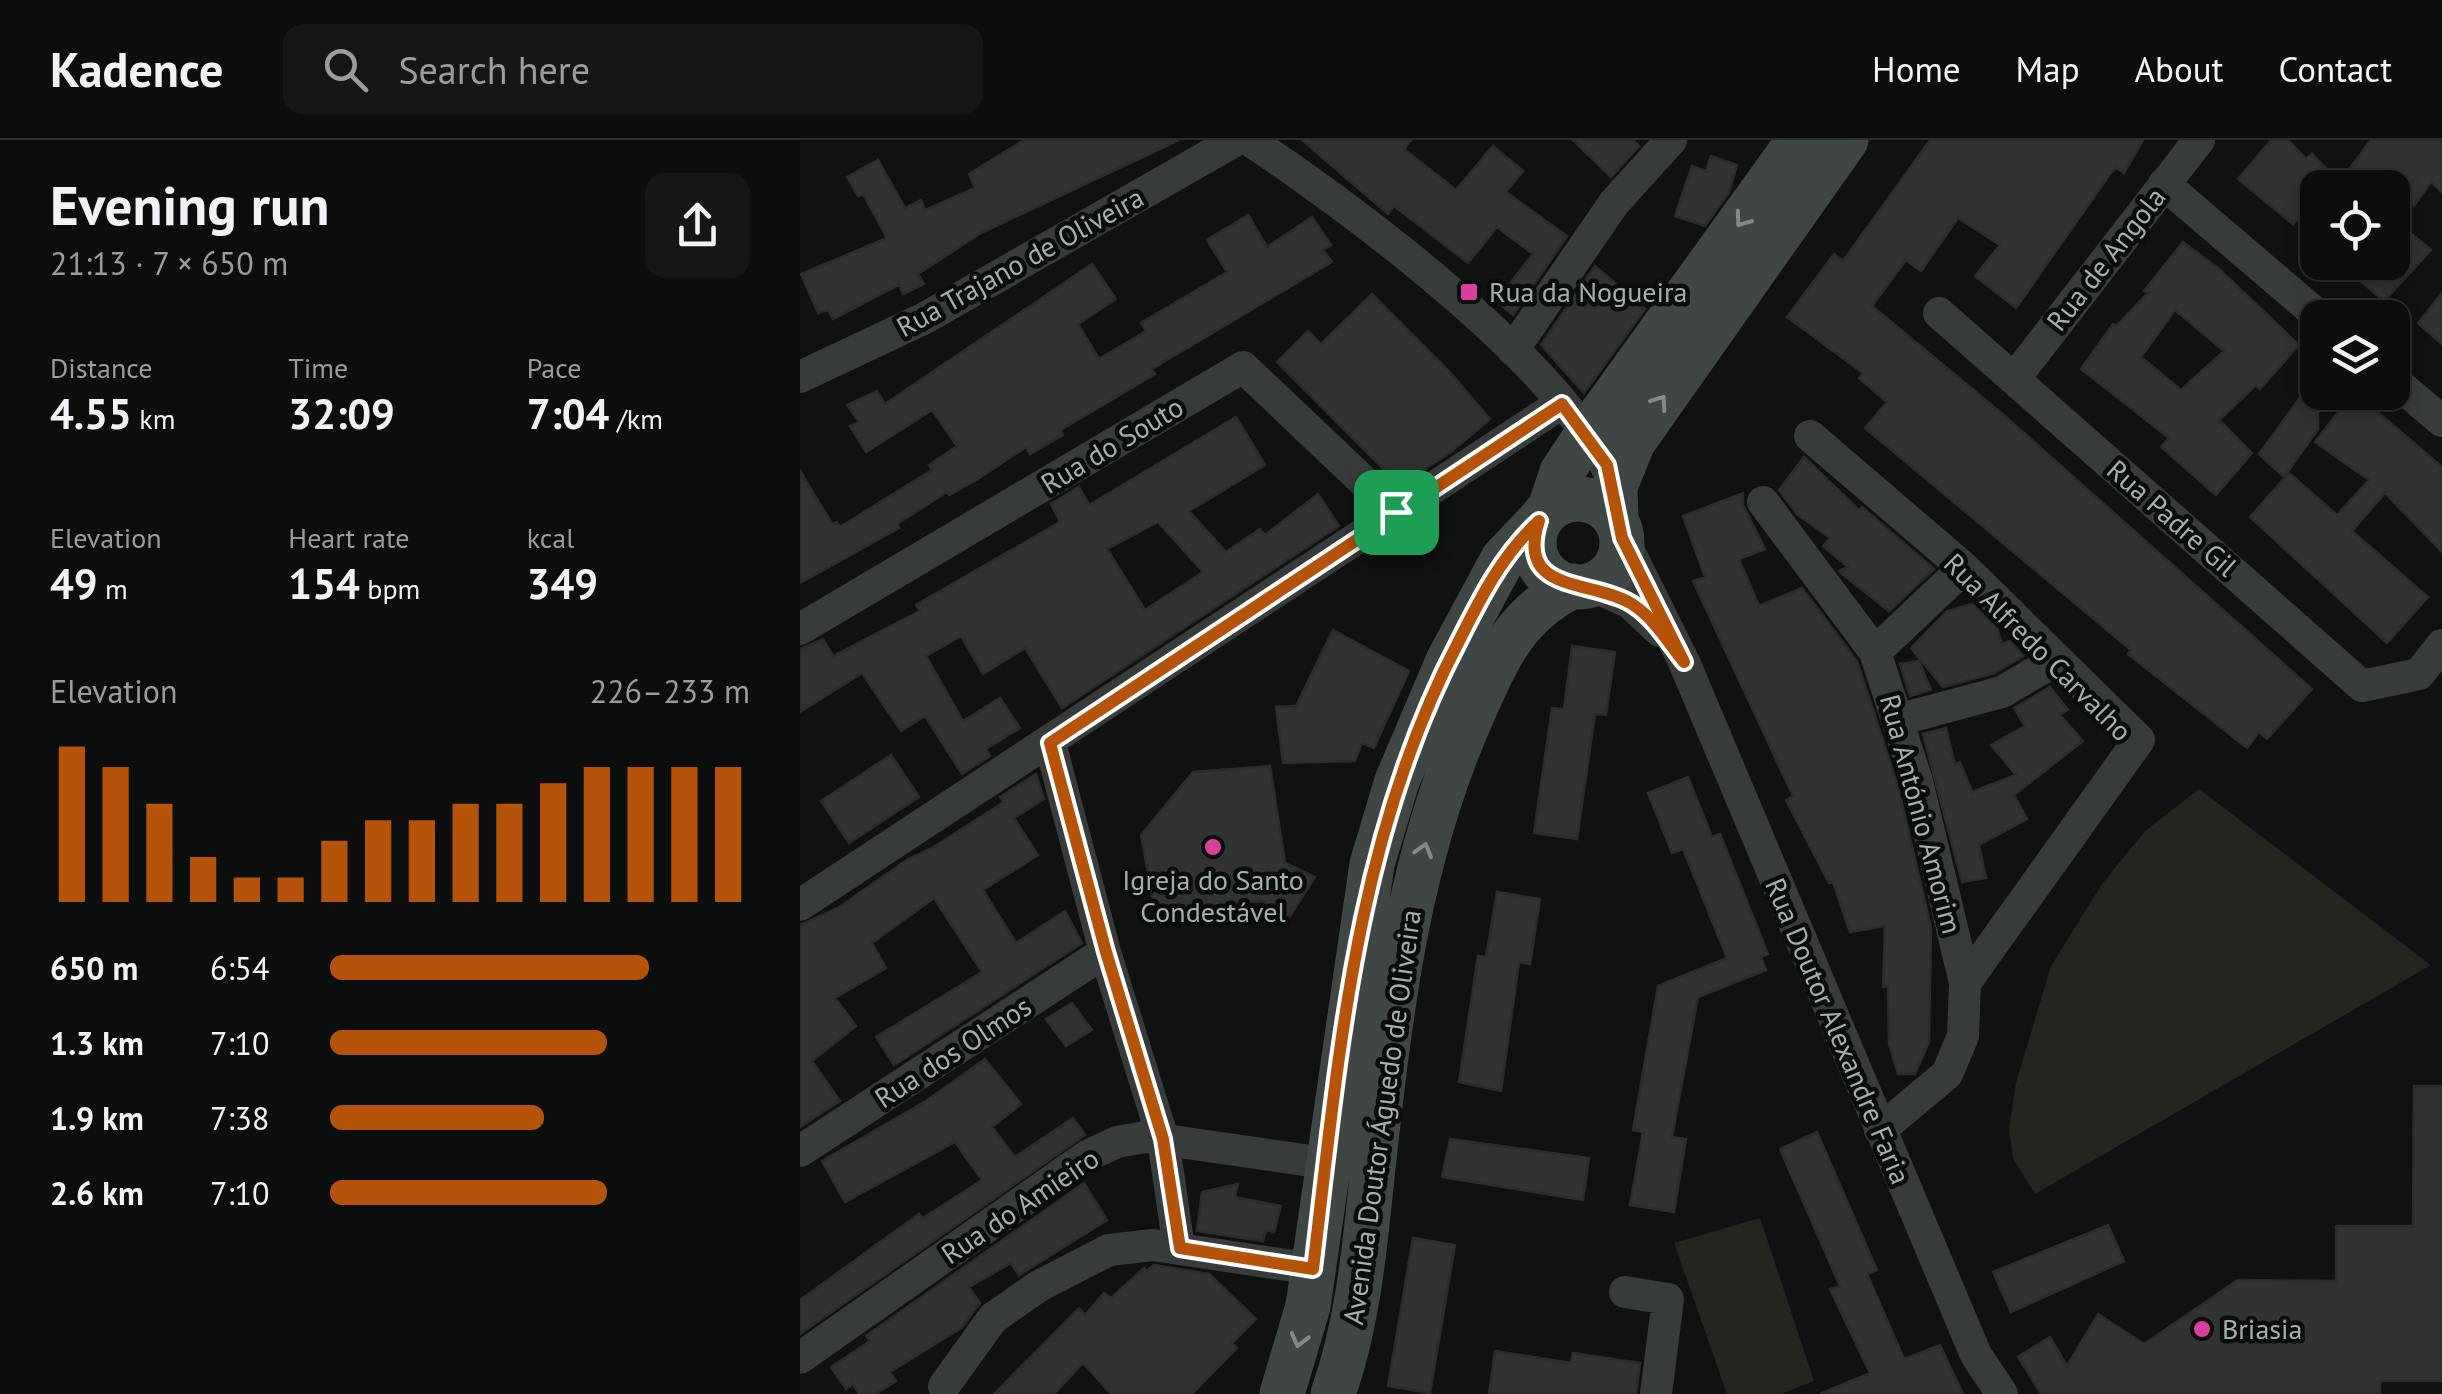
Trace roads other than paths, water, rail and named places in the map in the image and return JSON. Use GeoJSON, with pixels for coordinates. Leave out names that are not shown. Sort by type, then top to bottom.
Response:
{"type":"FeatureCollection","features":[{"type":"Feature","properties":{"kind":"street","name":"Rua Trajano de Oliveira"},"geometry":{"type":"LineString","coordinates":[[800,377],[925,318],[1236,140]]}},
{"type":"Feature","properties":{"kind":"street"},"geometry":{"type":"LineString","coordinates":[[1250,140],[1337,198],[1512,350],[1574,419],[1684,662]]}},
{"type":"Feature","properties":{"kind":"street"},"geometry":{"type":"LineString","coordinates":[[1512,350],[1614,202],[1671,140]]}},
{"type":"Feature","properties":{"kind":"street"},"geometry":{"type":"LineString","coordinates":[[800,905],[1396,512],[1574,419],[1798,140]]}},
{"type":"Feature","properties":{"kind":"street"},"geometry":{"type":"LineString","coordinates":[[1582,586],[1602,580],[1618,562],[1621,463],[1846,140]]}},
{"type":"Feature","properties":{"kind":"street","name":"Rua de Angola"},"geometry":{"type":"LineString","coordinates":[[2014,379],[2199,140]]}},
{"type":"Feature","properties":{"kind":"street"},"geometry":{"type":"LineString","coordinates":[[2164,184],[2300,300]]}},
{"type":"Feature","properties":{"kind":"street","name":"Rua Padre Gil"},"geometry":{"type":"LineString","coordinates":[[1939,313],[2362,686],[2419,674],[2442,646]]}},
{"type":"Feature","properties":{"kind":"street","name":"Rua do Souto"},"geometry":{"type":"LineString","coordinates":[[800,630],[1243,367],[1396,512]]}},
{"type":"Feature","properties":{"kind":"street"},"geometry":{"type":"LineString","coordinates":[[2410,393],[2442,421]]}},
{"type":"Feature","properties":{"kind":"street"},"geometry":{"type":"LineString","coordinates":[[1574,419],[1562,472],[1534,549],[1538,563],[1547,574],[1644,612],[1684,662]]}},
{"type":"Feature","properties":{"kind":"street","name":"Rua Alfredo Carvalho"},"geometry":{"type":"LineString","coordinates":[[1810,436],[1964,568],[2138,740],[1965,983]]}},
{"type":"Feature","properties":{"kind":"street"},"geometry":{"type":"LineString","coordinates":[[1544,514],[1578,498],[1618,514]]}},
{"type":"Feature","properties":{"kind":"street","name":"Rua António Amorim"},"geometry":{"type":"LineString","coordinates":[[1763,502],[1875,652],[1901,719],[1965,983],[1964,1036],[1948,1074],[1880,1130]]}},
{"type":"Feature","properties":{"kind":"street","name":"Avenida Doutor Águedo de Oliveira"},"geometry":{"type":"LineString","coordinates":[[1282,1394],[1304,1320],[1313,1269],[1367,885],[1397,781],[1418,725],[1475,608],[1503,560],[1544,514]]}},
{"type":"Feature","properties":{"kind":"street"},"geometry":{"type":"LineString","coordinates":[[1875,652],[1964,568]]}},
{"type":"Feature","properties":{"kind":"street","name":"Avenida Doutor Águedo de Oliveira"},"geometry":{"type":"LineString","coordinates":[[1333,1394],[1358,1305],[1386,1046],[1407,920],[1430,829],[1462,737],[1497,662],[1536,606],[1582,586]]}},
{"type":"Feature","properties":{"kind":"street"},"geometry":{"type":"LineString","coordinates":[[1901,719],[2002,692],[2056,660]]}},
{"type":"Feature","properties":{"kind":"street","name":"Rua Doutor Alexandre Faria"},"geometry":{"type":"LineString","coordinates":[[1684,662],[1976,1355],[2002,1394]]}},
{"type":"Feature","properties":{"kind":"street"},"geometry":{"type":"LineString","coordinates":[[1050,743],[1106,952],[1163,1139],[1180,1248]]}},
{"type":"Feature","properties":{"kind":"street","name":"Rua dos Olmos"},"geometry":{"type":"LineString","coordinates":[[800,1151],[1106,952]]}},
{"type":"Feature","properties":{"kind":"street","name":"Rua do Amieiro"},"geometry":{"type":"LineString","coordinates":[[800,1358],[1087,1156],[1132,1138],[1326,1162]]}},
{"type":"Feature","properties":{"kind":"street"},"geometry":{"type":"LineString","coordinates":[[944,1386],[979,1332],[1039,1286],[1108,1250],[1131,1244],[1180,1248],[1313,1269]]}},
{"type":"Feature","properties":{"kind":"street"},"geometry":{"type":"LineString","coordinates":[[1625,1292],[1668,1299],[1656,1394]]}},
{"type":"Feature","properties":{"kind":"place","name":"Rua da Nogueira"},"geometry":{"type":"Point","coordinates":[1469,292]}},
{"type":"Feature","properties":{"kind":"place","name":"Igreja do Santo Condestável"},"geometry":{"type":"Point","coordinates":[1213,847]}},
{"type":"Feature","properties":{"kind":"place","name":"Briasia"},"geometry":{"type":"Point","coordinates":[2202,1329]}}]}
